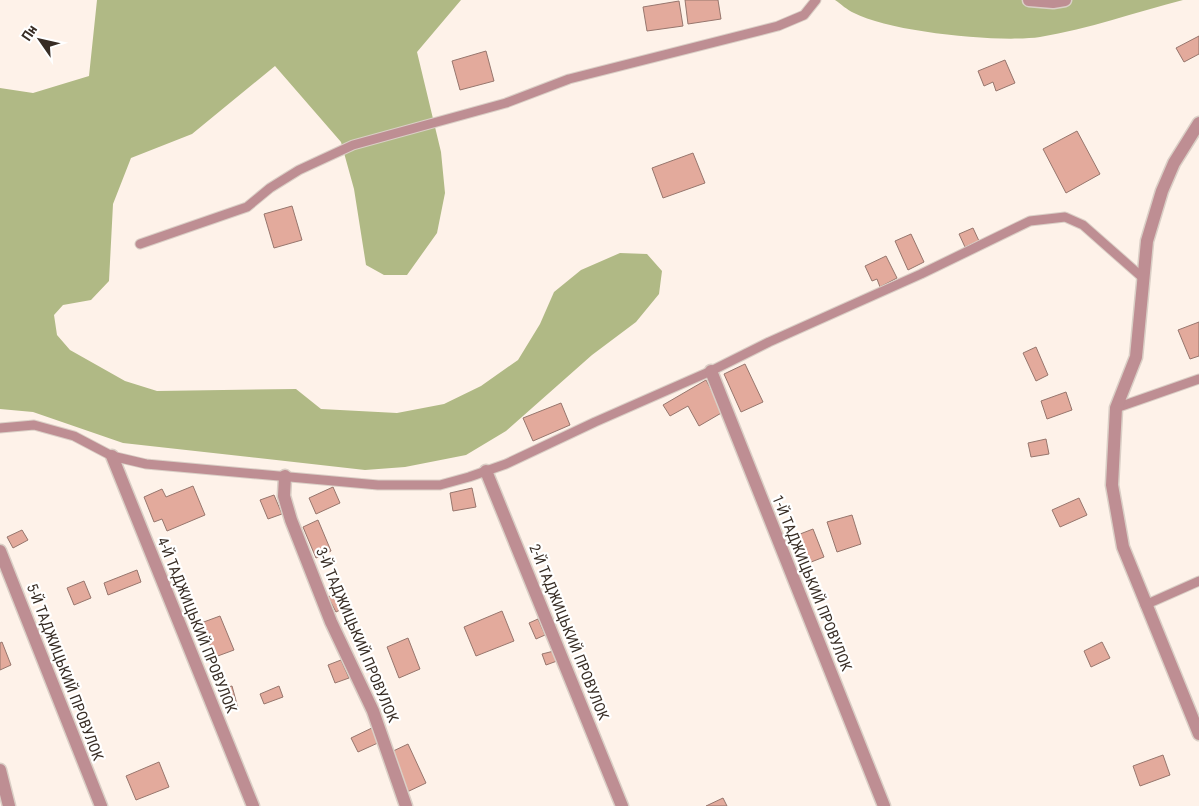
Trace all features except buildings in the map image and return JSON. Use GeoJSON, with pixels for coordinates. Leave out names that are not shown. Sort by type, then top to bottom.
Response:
{"type":"FeatureCollection","features":[{"type":"Feature","properties":{"kind":"street"},"geometry":{"type":"LineString","coordinates":[[1030,0],[1053,2],[1065,0]]}},
{"type":"Feature","properties":{"kind":"street"},"geometry":{"type":"LineString","coordinates":[[1199,123],[1174,163],[1162,191],[1147,241],[1136,357],[1116,408],[1112,485],[1123,547],[1199,734]]}},
{"type":"Feature","properties":{"kind":"street","name":"1-Й ТАДЖИЦЬКИЙ ПРОВУЛОК"},"geometry":{"type":"LineString","coordinates":[[711,371],[884,806]]}},
{"type":"Feature","properties":{"kind":"street","name":"4-Й ТАДЖИЦЬКИЙ ПРОВУЛОК"},"geometry":{"type":"LineString","coordinates":[[112,456],[253,806]]}},
{"type":"Feature","properties":{"kind":"street","name":"2-Й ТАДЖИЦЬКИЙ ПРОВУЛОК"},"geometry":{"type":"LineString","coordinates":[[486,472],[622,806]]}},
{"type":"Feature","properties":{"kind":"street","name":"3-Й ТАДЖИЦЬКИЙ ПРОВУЛОК"},"geometry":{"type":"LineString","coordinates":[[285,476],[284,496],[291,520],[331,622],[373,711],[406,806]]}},
{"type":"Feature","properties":{"kind":"street","name":"5-Й ТАДЖИЦЬКИЙ ПРОВУЛОК"},"geometry":{"type":"LineString","coordinates":[[0,550],[100,806]]}},
{"type":"Feature","properties":{"kind":"street"},"geometry":{"type":"LineString","coordinates":[[0,770],[9,806]]}},
{"type":"Feature","properties":{"kind":"lane"},"geometry":{"type":"LineString","coordinates":[[140,244],[247,208],[270,188],[299,170],[353,145],[506,103],[569,79],[778,26],[804,15],[816,0]]}},
{"type":"Feature","properties":{"kind":"lane"},"geometry":{"type":"LineString","coordinates":[[0,428],[34,425],[74,436],[112,456],[146,464],[378,485],[440,485],[486,472],[506,464],[711,371],[769,342],[922,274],[1030,221],[1065,217],[1084,225],[1143,278]]}},
{"type":"Feature","properties":{"kind":"lane"},"geometry":{"type":"LineString","coordinates":[[1116,408],[1199,380]]}},
{"type":"Feature","properties":{"kind":"lane"},"geometry":{"type":"LineString","coordinates":[[1145,605],[1199,581]]}},
{"type":"Feature","properties":{"kind":"green space"},"geometry":{"type":"Polygon","coordinates":[[[97,0],[461,0],[417,52],[441,152],[445,193],[437,233],[407,275],[384,275],[366,265],[354,189],[341,142],[275,66],[192,134],[131,158],[113,204],[109,281],[91,300],[63,305],[54,315],[57,335],[70,350],[125,381],[157,391],[296,389],[321,409],[397,413],[444,404],[481,386],[518,360],[540,324],[554,292],[581,270],[620,253],[647,254],[662,271],[659,294],[636,322],[592,355],[506,431],[466,455],[405,467],[365,470],[123,443],[33,412],[0,409],[0,88],[33,93],[89,76],[97,0]]]}},
{"type":"Feature","properties":{"kind":"green space"},"geometry":{"type":"Polygon","coordinates":[[[835,0],[1183,0],[1076,30],[1040,37],[999,38],[918,31],[892,26],[854,13],[835,0]]]}}]}
